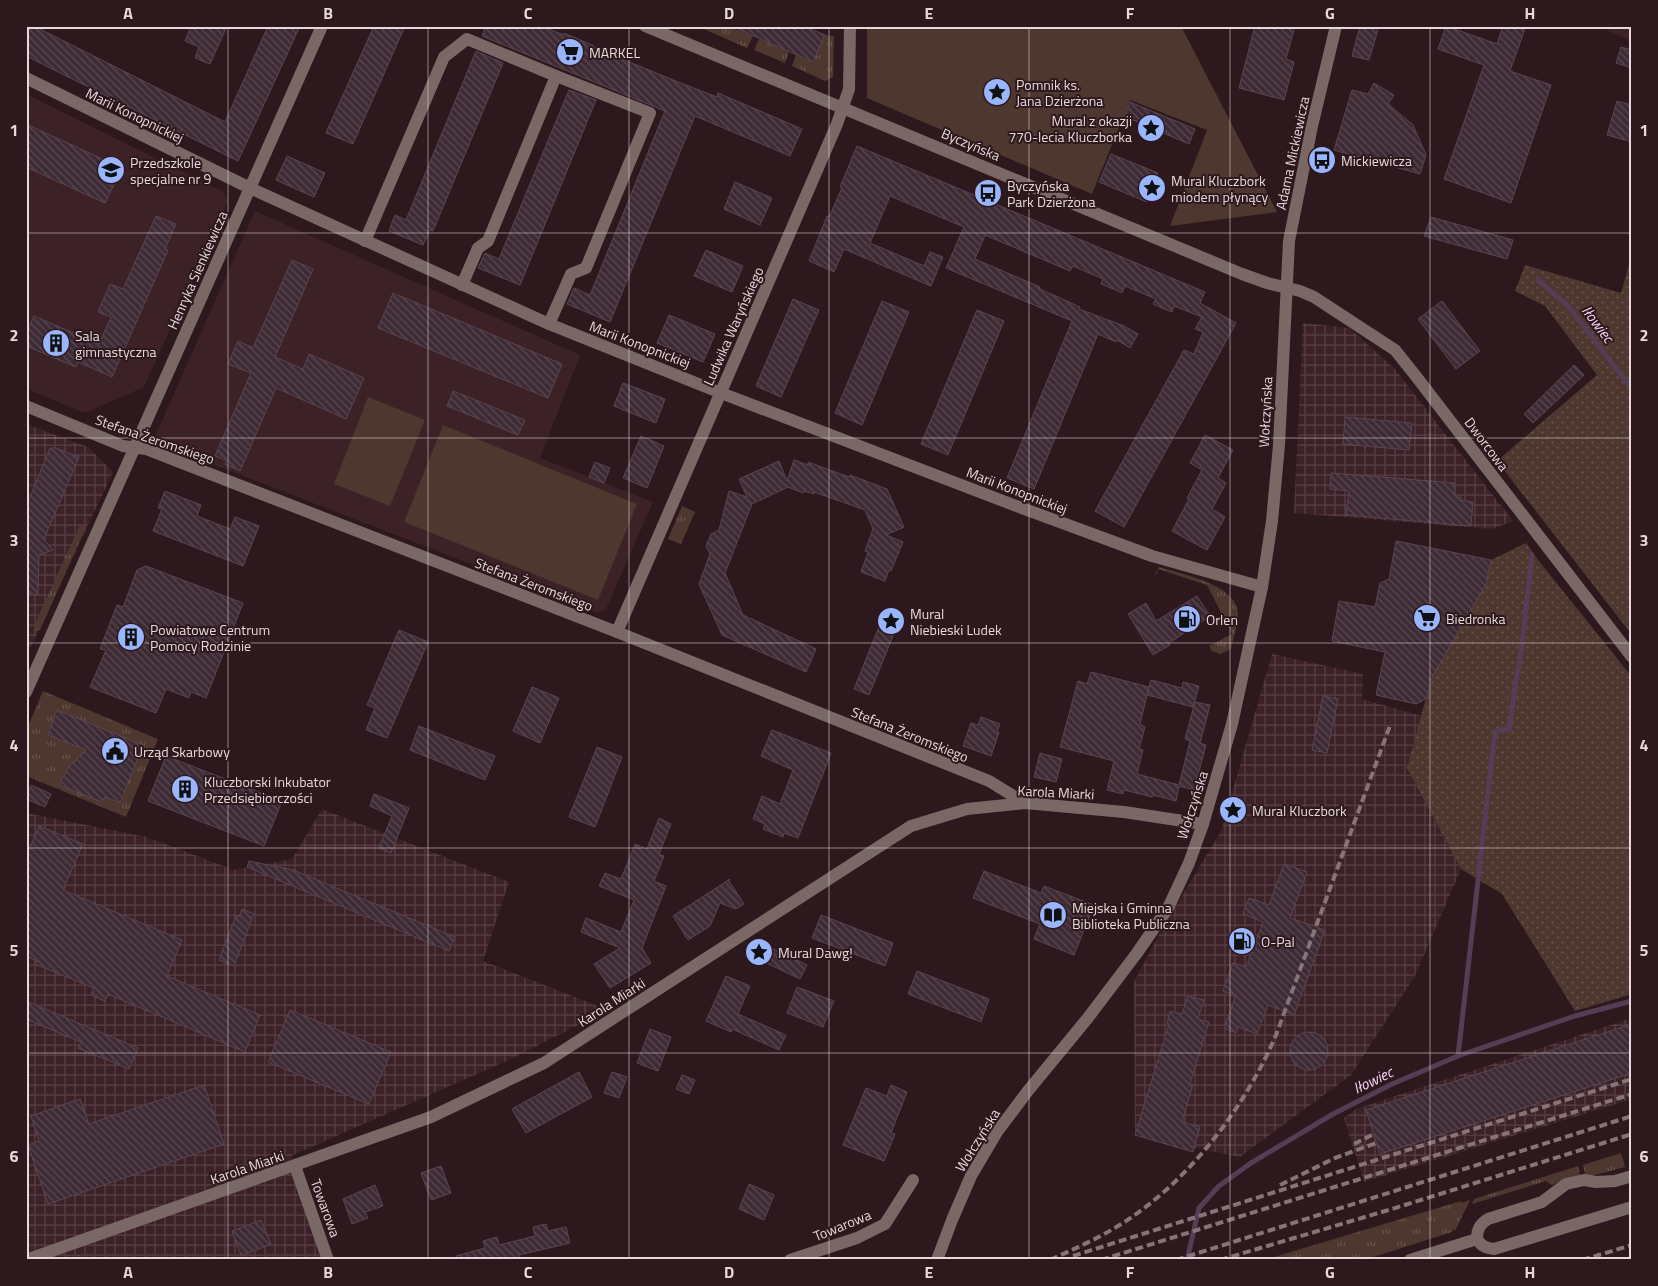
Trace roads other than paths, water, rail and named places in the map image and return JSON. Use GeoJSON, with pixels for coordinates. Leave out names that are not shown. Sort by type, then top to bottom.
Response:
{"type":"FeatureCollection","features":[{"type":"Feature","properties":{"kind":"street","name":"Henryka Sienkiewicza"},"geometry":{"type":"LineString","coordinates":[[26,692],[322,26]]}},
{"type":"Feature","properties":{"kind":"street","name":"Byczyńska"},"geometry":{"type":"LineString","coordinates":[[645,26],[1242,274],[1286,288]]}},
{"type":"Feature","properties":{"kind":"street","name":"Ludwika Waryńskiego"},"geometry":{"type":"LineString","coordinates":[[617,632],[837,124],[849,90],[850,26]]}},
{"type":"Feature","properties":{"kind":"street","name":"Adama Mickiewicza"},"geometry":{"type":"LineString","coordinates":[[1286,288],[1293,221],[1320,91],[1336,26]]}},
{"type":"Feature","properties":{"kind":"street"},"geometry":{"type":"LineString","coordinates":[[365,240],[444,57],[467,39],[650,113],[586,268],[571,274],[549,324]]}},
{"type":"Feature","properties":{"kind":"street"},"geometry":{"type":"LineString","coordinates":[[462,284],[478,248],[488,241],[556,76]]}},
{"type":"Feature","properties":{"kind":"street","name":"Marii Konopnickiej"},"geometry":{"type":"LineString","coordinates":[[26,78],[250,188],[549,324],[721,393],[1152,556],[1262,587]]}},
{"type":"Feature","properties":{"kind":"street","name":"Wołczyńska"},"geometry":{"type":"LineString","coordinates":[[937,1260],[971,1176],[998,1132],[1027,1092],[1137,953],[1168,908],[1189,863],[1203,824],[1232,724],[1262,587],[1274,502],[1286,288]]}},
{"type":"Feature","properties":{"kind":"street","name":"Dworcowa"},"geometry":{"type":"LineString","coordinates":[[1286,288],[1314,297],[1395,350],[1632,657]]}},
{"type":"Feature","properties":{"kind":"street","name":"Stefana Żeromskiego"},"geometry":{"type":"LineString","coordinates":[[26,406],[123,446],[146,449],[617,632],[989,781],[1025,803]]}},
{"type":"Feature","properties":{"kind":"street","name":"Karola Miarki"},"geometry":{"type":"LineString","coordinates":[[26,1260],[431,1117],[544,1063],[911,826],[967,809],[1025,803],[1124,812],[1203,824]]}},
{"type":"Feature","properties":{"kind":"street","name":"Towarowa"},"geometry":{"type":"LineString","coordinates":[[295,1166],[328,1260]]}},
{"type":"Feature","properties":{"kind":"street"},"geometry":{"type":"LineString","coordinates":[[1632,1176],[1615,1181],[1596,1182],[1584,1180],[1566,1184],[1542,1202],[1482,1222],[1477,1239],[1480,1244],[1494,1249],[1632,1207]]}},
{"type":"Feature","properties":{"kind":"street","name":"Towarowa"},"geometry":{"type":"LineString","coordinates":[[790,1260],[857,1238],[885,1224],[913,1180]]}},
{"type":"Feature","properties":{"kind":"street"},"geometry":{"type":"LineString","coordinates":[[1410,1260],[1477,1239]]}},
{"type":"Feature","properties":{"kind":"waterway","name":"Iłowiec"},"geometry":{"type":"LineString","coordinates":[[1538,280],[1568,306],[1632,389]]}},
{"type":"Feature","properties":{"kind":"waterway"},"geometry":{"type":"LineString","coordinates":[[1458,1056],[1494,740],[1496,731],[1509,729],[1520,661],[1532,555]]}},
{"type":"Feature","properties":{"kind":"waterway","name":"Iłowiec"},"geometry":{"type":"LineString","coordinates":[[1187,1260],[1199,1208],[1219,1186],[1251,1163],[1333,1114],[1392,1084],[1458,1056],[1575,1016],[1632,1001]]}},
{"type":"Feature","properties":{"kind":"railway"},"geometry":{"type":"LineString","coordinates":[[1050,1260],[1094,1240],[1118,1226],[1167,1189],[1211,1142],[1248,1090],[1276,1035],[1391,723]]}},
{"type":"Feature","properties":{"kind":"railway"},"geometry":{"type":"LineString","coordinates":[[1073,1256],[1632,1079]]}},
{"type":"Feature","properties":{"kind":"railway"},"geometry":{"type":"LineString","coordinates":[[1101,1260],[1632,1094]]}},
{"type":"Feature","properties":{"kind":"railway"},"geometry":{"type":"LineString","coordinates":[[1176,1260],[1632,1116]]}},
{"type":"Feature","properties":{"kind":"railway"},"geometry":{"type":"LineString","coordinates":[[1354,1144],[1374,1134]]}},
{"type":"Feature","properties":{"kind":"railway"},"geometry":{"type":"LineString","coordinates":[[1220,1260],[1392,1209],[1632,1134]]}},
{"type":"Feature","properties":{"kind":"railway"},"geometry":{"type":"LineString","coordinates":[[1280,1185],[1335,1158],[1376,1143]]}},
{"type":"Feature","properties":{"kind":"railway"},"geometry":{"type":"LineString","coordinates":[[1582,1260],[1632,1245]]}},
{"type":"Feature","properties":{"kind":"railway"},"geometry":{"type":"LineString","coordinates":[[1624,1260],[1632,1258]]}},
{"type":"Feature","properties":{"kind":"place","name":"MARKEL"},"geometry":{"type":"Point","coordinates":[570,52]}},
{"type":"Feature","properties":{"kind":"place","name":"Pomnik ks. Jana Dzierżona"},"geometry":{"type":"Point","coordinates":[997,92]}},
{"type":"Feature","properties":{"kind":"place","name":"Mural z okazji 770-lecia Kluczborka"},"geometry":{"type":"Point","coordinates":[1151,128]}},
{"type":"Feature","properties":{"kind":"place","name":"Mickiewicza"},"geometry":{"type":"Point","coordinates":[1322,160]}},
{"type":"Feature","properties":{"kind":"place","name":"Przedszkole specjalne nr 9"},"geometry":{"type":"Point","coordinates":[111,170]}},
{"type":"Feature","properties":{"kind":"place","name":"Mural Kluczbork miodem płynący"},"geometry":{"type":"Point","coordinates":[1152,188]}},
{"type":"Feature","properties":{"kind":"place","name":"Byczyńska Park Dzierżona"},"geometry":{"type":"Point","coordinates":[988,193]}},
{"type":"Feature","properties":{"kind":"place","name":"Sala gimnastyczna"},"geometry":{"type":"Point","coordinates":[56,343]}},
{"type":"Feature","properties":{"kind":"place","name":"Biedronka"},"geometry":{"type":"Point","coordinates":[1427,618]}},
{"type":"Feature","properties":{"kind":"place","name":"Orlen"},"geometry":{"type":"Point","coordinates":[1187,619]}},
{"type":"Feature","properties":{"kind":"place","name":"Mural Niebieski Ludek"},"geometry":{"type":"Point","coordinates":[891,621]}},
{"type":"Feature","properties":{"kind":"place","name":"Powiatowe Centrum Pomocy Rodzinie"},"geometry":{"type":"Point","coordinates":[131,637]}},
{"type":"Feature","properties":{"kind":"place","name":"Urząd Skarbowy"},"geometry":{"type":"Point","coordinates":[115,751]}},
{"type":"Feature","properties":{"kind":"place","name":"Kluczborski Inkubator Przedsiębiorczości"},"geometry":{"type":"Point","coordinates":[185,789]}},
{"type":"Feature","properties":{"kind":"place","name":"Mural Kluczbork"},"geometry":{"type":"Point","coordinates":[1233,810]}},
{"type":"Feature","properties":{"kind":"place","name":"Miejska i Gminna Biblioteka Publiczna"},"geometry":{"type":"Point","coordinates":[1053,915]}},
{"type":"Feature","properties":{"kind":"place","name":"O-Pal"},"geometry":{"type":"Point","coordinates":[1242,941]}},
{"type":"Feature","properties":{"kind":"place","name":"Mural Dawg!"},"geometry":{"type":"Point","coordinates":[759,952]}}]}
